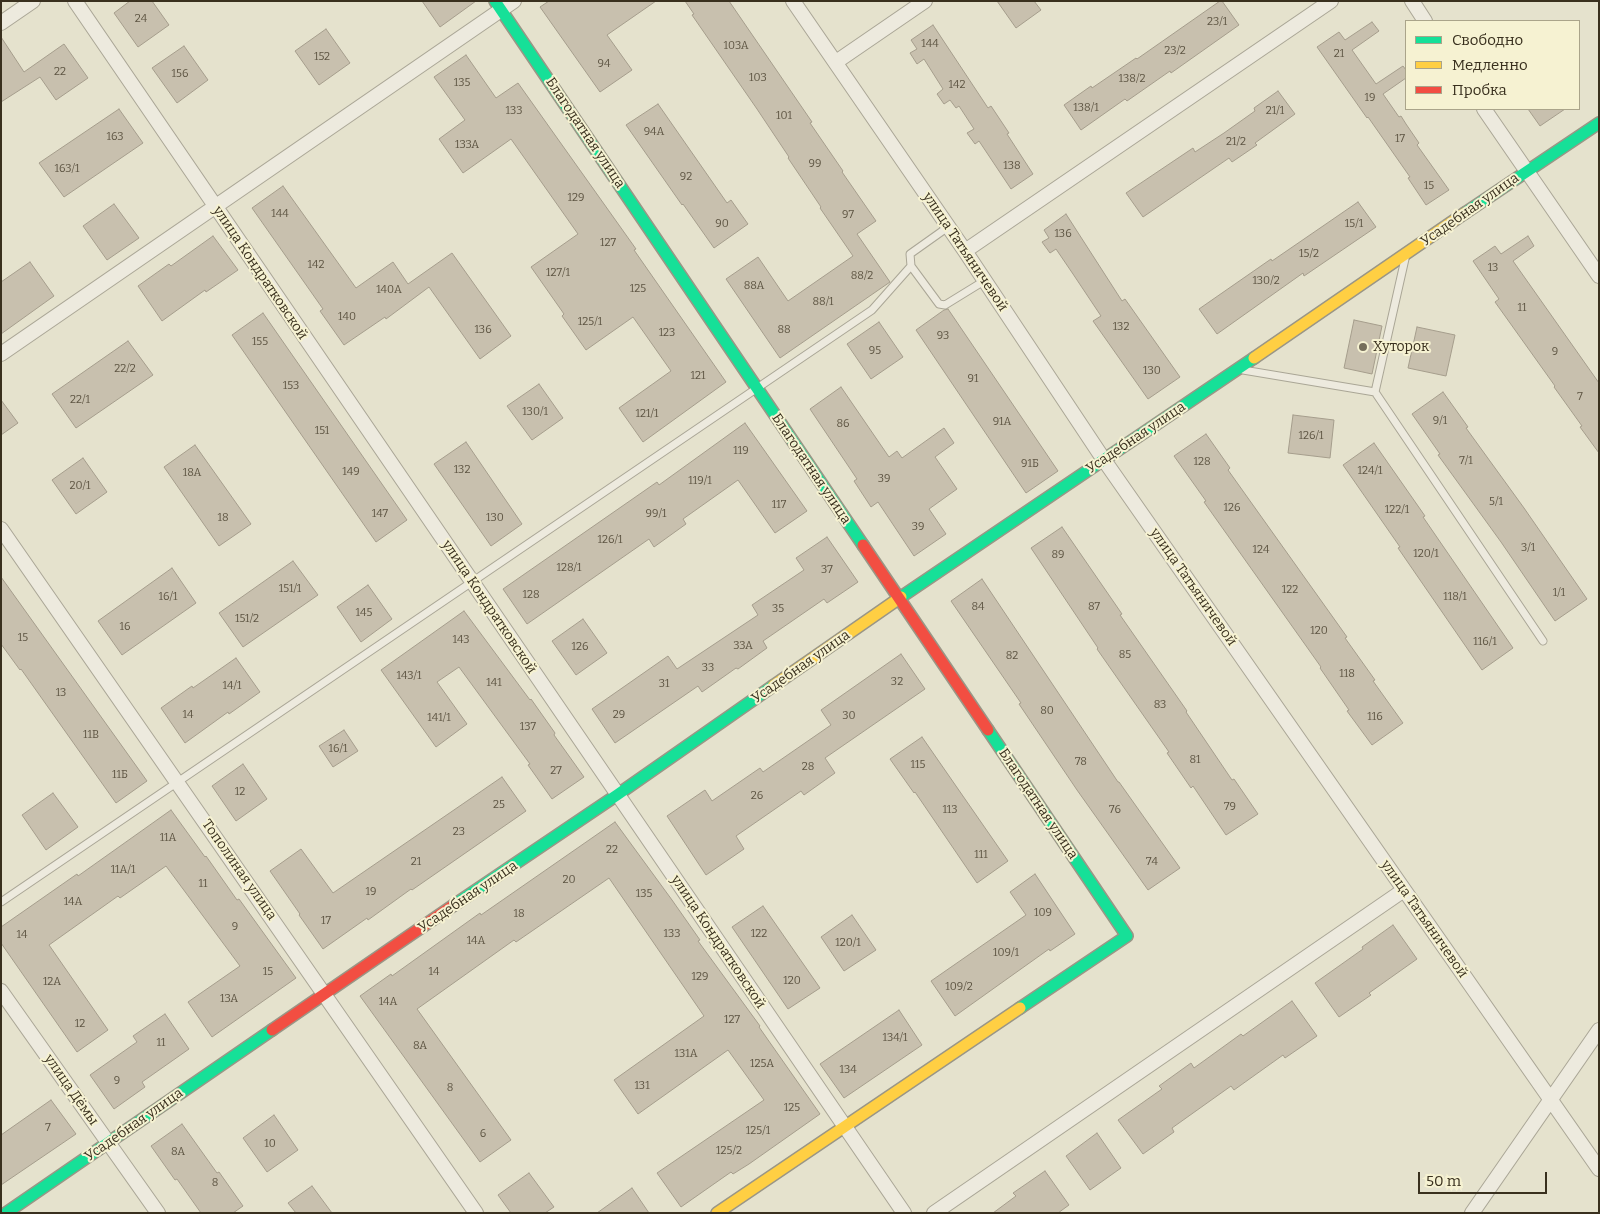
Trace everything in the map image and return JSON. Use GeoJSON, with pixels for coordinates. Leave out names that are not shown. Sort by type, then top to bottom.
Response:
{"type":"FeatureCollection","features":[{"type":"Feature","properties":{"kind":"street"},"geometry":{"type":"LineString","coordinates":[[1,23],[33,1]]}},
{"type":"Feature","properties":{"kind":"street","name":"улица Кондратковской"},"geometry":{"type":"LineString","coordinates":[[75,1],[904,1213]]}},
{"type":"Feature","properties":{"kind":"street"},"geometry":{"type":"LineString","coordinates":[[1,354],[215,207],[498,6],[514,1]]}},
{"type":"Feature","properties":{"kind":"street","name":"улица Татьяничевой"},"geometry":{"type":"LineString","coordinates":[[793,1],[965,251],[1104,460],[1599,1169]]}},
{"type":"Feature","properties":{"kind":"street"},"geometry":{"type":"LineString","coordinates":[[836,62],[925,1]]}},
{"type":"Feature","properties":{"kind":"street"},"geometry":{"type":"LineString","coordinates":[[965,251],[1331,1]]}},
{"type":"Feature","properties":{"kind":"street"},"geometry":{"type":"LineString","coordinates":[[1412,1],[1424,20]]}},
{"type":"Feature","properties":{"kind":"street","name":"Благодатная улица"},"geometry":{"type":"LineString","coordinates":[[498,6],[1127,936],[844,1126]]}},
{"type":"Feature","properties":{"kind":"street"},"geometry":{"type":"LineString","coordinates":[[1485,110],[1599,276]]}},
{"type":"Feature","properties":{"kind":"street","name":"Усадебная улица"},"geometry":{"type":"LineString","coordinates":[[6,1213],[325,993],[617,796],[899,598],[1599,123]]}},
{"type":"Feature","properties":{"kind":"street","name":"Тополиная улица"},"geometry":{"type":"LineString","coordinates":[[1,529],[476,1213]]}},
{"type":"Feature","properties":{"kind":"street"},"geometry":{"type":"LineString","coordinates":[[934,1213],[1404,890]]}},
{"type":"Feature","properties":{"kind":"street","name":"улица Дёмы"},"geometry":{"type":"LineString","coordinates":[[1,991],[158,1213]]}},
{"type":"Feature","properties":{"kind":"street"},"geometry":{"type":"LineString","coordinates":[[1472,1213],[1599,1030]]}},
{"type":"Feature","properties":{"kind":"street"},"geometry":{"type":"LineString","coordinates":[[717,1213],[844,1126]]}},
{"type":"Feature","properties":{"kind":"lane"},"geometry":{"type":"LineString","coordinates":[[948,227],[910,254],[911,266],[939,304],[945,305],[984,281]]}},
{"type":"Feature","properties":{"kind":"lane"},"geometry":{"type":"LineString","coordinates":[[1375,392],[1407,253]]}},
{"type":"Feature","properties":{"kind":"lane"},"geometry":{"type":"LineString","coordinates":[[1,902],[872,310],[911,266]]}},
{"type":"Feature","properties":{"kind":"lane"},"geometry":{"type":"LineString","coordinates":[[1238,369],[1375,392],[1543,641]]}},
{"type":"Feature","properties":{"kind":"building"},"geometry":{"type":"Polygon","coordinates":[[[130,1],[152,1],[169,25],[138,47],[114,13],[130,1]]]}},
{"type":"Feature","properties":{"kind":"building"},"geometry":{"type":"Polygon","coordinates":[[[422,1],[476,1],[440,27],[422,1]]]}},
{"type":"Feature","properties":{"kind":"building"},"geometry":{"type":"Polygon","coordinates":[[[549,1],[656,1],[607,35],[632,70],[600,92],[540,7],[549,1]]]}},
{"type":"Feature","properties":{"kind":"building"},"geometry":{"type":"Polygon","coordinates":[[[685,1],[729,1],[812,122],[810,123],[876,221],[857,234],[890,282],[780,358],[726,279],[758,257],[788,301],[853,256],[757,109],[692,15],[694,14],[685,1]]]}},
{"type":"Feature","properties":{"kind":"building"},"geometry":{"type":"Polygon","coordinates":[[[997,1],[1034,1],[1041,10],[1016,28],[997,1]]]}},
{"type":"Feature","properties":{"kind":"building"},"geometry":{"type":"Polygon","coordinates":[[[1222,1],[1239,25],[1171,73],[1170,71],[1127,101],[1125,99],[1081,130],[1064,105],[1091,86],[1092,88],[1137,59],[1222,1]]]}},
{"type":"Feature","properties":{"kind":"building"},"geometry":{"type":"Polygon","coordinates":[[[1372,22],[1379,31],[1352,50],[1376,84],[1403,66],[1405,69],[1405,79],[1383,94],[1399,117],[1401,116],[1419,143],[1417,145],[1449,190],[1426,205],[1408,178],[1410,177],[1317,47],[1339,32],[1345,40],[1372,22]]]}},
{"type":"Feature","properties":{"kind":"building"},"geometry":{"type":"Polygon","coordinates":[[[933,25],[988,108],[991,106],[1033,174],[1011,189],[979,141],[975,144],[967,133],[974,129],[959,106],[956,108],[950,100],[944,104],[937,94],[943,89],[924,59],[917,64],[910,53],[917,49],[911,40],[933,25]]]}},
{"type":"Feature","properties":{"kind":"building"},"geometry":{"type":"Polygon","coordinates":[[[326,29],[350,63],[319,85],[295,51],[326,29]]]}},
{"type":"Feature","properties":{"kind":"building"},"geometry":{"type":"Polygon","coordinates":[[[1,37],[24,72],[64,44],[88,78],[56,100],[40,77],[1,102],[1,37]]]}},
{"type":"Feature","properties":{"kind":"building"},"geometry":{"type":"Polygon","coordinates":[[[184,46],[208,80],[177,103],[152,68],[184,46]]]}},
{"type":"Feature","properties":{"kind":"building"},"geometry":{"type":"Polygon","coordinates":[[[466,55],[496,98],[518,83],[636,249],[634,250],[726,382],[643,442],[619,408],[671,371],[633,317],[586,350],[562,316],[564,314],[531,267],[578,234],[511,139],[463,173],[439,139],[465,120],[434,77],[466,55]]]}},
{"type":"Feature","properties":{"kind":"building"},"geometry":{"type":"Polygon","coordinates":[[[1278,91],[1295,114],[1255,143],[1257,145],[1232,162],[1229,158],[1143,217],[1126,193],[1193,148],[1195,152],[1224,133],[1255,111],[1254,108],[1278,91]]]}},
{"type":"Feature","properties":{"kind":"building"},"geometry":{"type":"Polygon","coordinates":[[[658,104],[727,203],[731,200],[748,224],[714,248],[626,125],[658,104]]]}},
{"type":"Feature","properties":{"kind":"building"},"geometry":{"type":"Polygon","coordinates":[[[119,109],[143,143],[64,197],[39,163],[119,109]]]}},
{"type":"Feature","properties":{"kind":"building"},"geometry":{"type":"Polygon","coordinates":[[[1529,110],[1564,110],[1540,126],[1529,110]]]}},
{"type":"Feature","properties":{"kind":"building"},"geometry":{"type":"Polygon","coordinates":[[[283,186],[356,288],[393,262],[408,284],[452,253],[511,336],[480,359],[429,287],[386,319],[385,317],[344,345],[320,311],[323,309],[252,208],[283,186]]]}},
{"type":"Feature","properties":{"kind":"building"},"geometry":{"type":"Polygon","coordinates":[[[1358,202],[1376,227],[1304,276],[1303,273],[1217,334],[1199,309],[1358,202]]]}},
{"type":"Feature","properties":{"kind":"building"},"geometry":{"type":"Polygon","coordinates":[[[114,204],[139,238],[107,260],[83,226],[114,204]]]}},
{"type":"Feature","properties":{"kind":"building"},"geometry":{"type":"Polygon","coordinates":[[[1066,214],[1122,301],[1125,299],[1180,377],[1148,399],[1093,321],[1101,316],[1073,274],[1056,249],[1050,253],[1042,242],[1049,238],[1044,230],[1066,214]]]}},
{"type":"Feature","properties":{"kind":"building"},"geometry":{"type":"Polygon","coordinates":[[[213,236],[238,270],[206,292],[205,290],[162,321],[138,286],[169,264],[171,266],[213,236]]]}},
{"type":"Feature","properties":{"kind":"building"},"geometry":{"type":"Polygon","coordinates":[[[1528,236],[1534,246],[1513,261],[1599,383],[1599,453],[1580,427],[1582,426],[1555,386],[1495,302],[1499,299],[1473,261],[1495,246],[1501,254],[1528,236]]]}},
{"type":"Feature","properties":{"kind":"building"},"geometry":{"type":"Polygon","coordinates":[[[30,262],[54,296],[1,334],[1,282],[30,262]]]}},
{"type":"Feature","properties":{"kind":"building"},"geometry":{"type":"Polygon","coordinates":[[[948,309],[1058,471],[1026,493],[916,330],[948,309]]]}},
{"type":"Feature","properties":{"kind":"building"},"geometry":{"type":"Polygon","coordinates":[[[263,313],[407,520],[376,542],[232,335],[263,313]]]}},
{"type":"Feature","properties":{"kind":"building","name":"Хуторок"},"geometry":{"type":"Polygon","coordinates":[[[1354,320],[1382,326],[1372,374],[1344,368],[1354,320]]]}},
{"type":"Feature","properties":{"kind":"building"},"geometry":{"type":"Polygon","coordinates":[[[879,322],[903,357],[871,379],[847,344],[879,322]]]}},
{"type":"Feature","properties":{"kind":"building"},"geometry":{"type":"Polygon","coordinates":[[[1417,327],[1455,335],[1446,376],[1408,368],[1417,327]]]}},
{"type":"Feature","properties":{"kind":"building"},"geometry":{"type":"Polygon","coordinates":[[[128,341],[153,375],[76,428],[52,394],[128,341]]]}},
{"type":"Feature","properties":{"kind":"building"},"geometry":{"type":"Polygon","coordinates":[[[539,384],[563,418],[532,440],[507,406],[539,384]]]}},
{"type":"Feature","properties":{"kind":"building"},"geometry":{"type":"Polygon","coordinates":[[[841,387],[889,457],[897,451],[902,458],[944,428],[954,443],[935,457],[957,489],[929,509],[946,534],[914,556],[878,502],[871,507],[854,481],[857,479],[810,409],[841,387]]]}},
{"type":"Feature","properties":{"kind":"building"},"geometry":{"type":"Polygon","coordinates":[[[1443,392],[1468,427],[1466,428],[1587,599],[1555,621],[1438,455],[1440,454],[1412,414],[1443,392]]]}},
{"type":"Feature","properties":{"kind":"building"},"geometry":{"type":"Polygon","coordinates":[[[1,400],[18,423],[1,435],[1,400]]]}},
{"type":"Feature","properties":{"kind":"building"},"geometry":{"type":"Polygon","coordinates":[[[1293,415],[1334,420],[1330,458],[1288,453],[1293,415]]]}},
{"type":"Feature","properties":{"kind":"building"},"geometry":{"type":"Polygon","coordinates":[[[745,423],[807,511],[775,533],[738,480],[683,519],[686,524],[654,547],[649,539],[527,624],[503,589],[657,482],[659,485],[745,423]]]}},
{"type":"Feature","properties":{"kind":"building"},"geometry":{"type":"Polygon","coordinates":[[[1206,434],[1230,468],[1228,470],[1347,637],[1345,638],[1403,723],[1372,745],[1347,711],[1349,710],[1321,667],[1204,502],[1206,501],[1174,456],[1206,434]]]}},
{"type":"Feature","properties":{"kind":"building"},"geometry":{"type":"Polygon","coordinates":[[[466,442],[522,524],[491,546],[434,464],[466,442]]]}},
{"type":"Feature","properties":{"kind":"building"},"geometry":{"type":"Polygon","coordinates":[[[1374,443],[1513,648],[1482,670],[1343,465],[1374,443]]]}},
{"type":"Feature","properties":{"kind":"building"},"geometry":{"type":"Polygon","coordinates":[[[195,445],[251,524],[219,546],[164,467],[195,445]]]}},
{"type":"Feature","properties":{"kind":"building"},"geometry":{"type":"Polygon","coordinates":[[[83,458],[107,492],[76,514],[52,480],[83,458]]]}},
{"type":"Feature","properties":{"kind":"building"},"geometry":{"type":"Polygon","coordinates":[[[1062,527],[1232,780],[1234,779],[1258,814],[1226,835],[1193,786],[1191,788],[1167,753],[1169,752],[1097,649],[1031,548],[1062,527]]]}},
{"type":"Feature","properties":{"kind":"building"},"geometry":{"type":"Polygon","coordinates":[[[827,537],[858,582],[827,603],[824,599],[763,641],[767,648],[738,669],[736,668],[702,692],[698,686],[615,743],[592,709],[668,656],[677,669],[758,615],[752,605],[804,570],[796,558],[827,537]]]}},
{"type":"Feature","properties":{"kind":"building"},"geometry":{"type":"Polygon","coordinates":[[[293,561],[318,595],[243,647],[219,613],[293,561]]]}},
{"type":"Feature","properties":{"kind":"building"},"geometry":{"type":"Polygon","coordinates":[[[172,568],[196,603],[122,655],[98,621],[172,568]]]}},
{"type":"Feature","properties":{"kind":"building"},"geometry":{"type":"Polygon","coordinates":[[[1,577],[147,781],[116,803],[21,669],[1,644],[1,577]]]}},
{"type":"Feature","properties":{"kind":"building"},"geometry":{"type":"Polygon","coordinates":[[[982,579],[1118,782],[1180,868],[1148,890],[1077,790],[1019,704],[1021,703],[951,601],[982,579]]]}},
{"type":"Feature","properties":{"kind":"building"},"geometry":{"type":"Polygon","coordinates":[[[368,585],[392,619],[361,642],[337,607],[368,585]]]}},
{"type":"Feature","properties":{"kind":"building"},"geometry":{"type":"Polygon","coordinates":[[[464,611],[531,699],[584,777],[552,799],[528,765],[530,764],[459,667],[437,682],[467,724],[436,747],[381,670],[464,611]]]}},
{"type":"Feature","properties":{"kind":"building"},"geometry":{"type":"Polygon","coordinates":[[[583,619],[607,653],[576,675],[552,641],[583,619]]]}},
{"type":"Feature","properties":{"kind":"building"},"geometry":{"type":"Polygon","coordinates":[[[901,654],[925,689],[825,758],[835,773],[804,795],[801,791],[736,836],[744,849],[706,875],[667,816],[705,790],[712,801],[760,768],[763,772],[831,725],[821,710],[901,654]]]}},
{"type":"Feature","properties":{"kind":"building"},"geometry":{"type":"Polygon","coordinates":[[[236,658],[260,692],[185,743],[161,708],[236,658]]]}},
{"type":"Feature","properties":{"kind":"building"},"geometry":{"type":"Polygon","coordinates":[[[344,730],[358,751],[333,767],[319,746],[344,730]]]}},
{"type":"Feature","properties":{"kind":"building"},"geometry":{"type":"Polygon","coordinates":[[[922,737],[1008,861],[977,883],[915,792],[890,759],[922,737]]]}},
{"type":"Feature","properties":{"kind":"building"},"geometry":{"type":"Polygon","coordinates":[[[243,764],[267,799],[236,821],[212,786],[243,764]]]}},
{"type":"Feature","properties":{"kind":"building"},"geometry":{"type":"Polygon","coordinates":[[[502,777],[526,811],[323,949],[270,871],[301,849],[333,893],[502,777]]]}},
{"type":"Feature","properties":{"kind":"building"},"geometry":{"type":"Polygon","coordinates":[[[53,793],[78,827],[46,850],[22,815],[53,793]]]}},
{"type":"Feature","properties":{"kind":"building"},"geometry":{"type":"Polygon","coordinates":[[[171,810],[296,978],[212,1037],[188,1002],[240,966],[166,866],[120,898],[118,896],[49,945],[108,1030],[77,1052],[1,943],[1,927],[77,874],[78,876],[171,810]]]}},
{"type":"Feature","properties":{"kind":"building"},"geometry":{"type":"Polygon","coordinates":[[[615,822],[672,900],[700,940],[698,941],[760,1026],[820,1114],[749,1164],[733,1174],[731,1172],[681,1207],[657,1173],[764,1100],[728,1050],[638,1114],[614,1080],[704,1016],[609,878],[516,942],[514,940],[417,1009],[511,1140],[480,1162],[360,996],[391,974],[392,976],[480,913],[481,915],[615,822]]]}},
{"type":"Feature","properties":{"kind":"building"},"geometry":{"type":"Polygon","coordinates":[[[1035,874],[1075,934],[1050,951],[1049,949],[955,1016],[931,981],[1026,915],[1010,892],[1035,874]]]}},
{"type":"Feature","properties":{"kind":"building"},"geometry":{"type":"Polygon","coordinates":[[[763,906],[820,988],[788,1009],[732,927],[763,906]]]}},
{"type":"Feature","properties":{"kind":"building"},"geometry":{"type":"Polygon","coordinates":[[[852,915],[876,950],[844,971],[821,937],[852,915]]]}},
{"type":"Feature","properties":{"kind":"building"},"geometry":{"type":"Polygon","coordinates":[[[1393,925],[1417,959],[1339,1017],[1315,983],[1393,925]]]}},
{"type":"Feature","properties":{"kind":"building"},"geometry":{"type":"Polygon","coordinates":[[[1292,1001],[1317,1036],[1285,1058],[1283,1055],[1234,1090],[1231,1086],[1172,1128],[1174,1132],[1143,1154],[1118,1120],[1162,1089],[1159,1086],[1191,1063],[1194,1068],[1241,1034],[1243,1036],[1292,1001]]]}},
{"type":"Feature","properties":{"kind":"building"},"geometry":{"type":"Polygon","coordinates":[[[899,1010],[922,1045],[844,1098],[820,1064],[899,1010]]]}},
{"type":"Feature","properties":{"kind":"building"},"geometry":{"type":"Polygon","coordinates":[[[165,1014],[189,1049],[142,1082],[145,1087],[114,1109],[90,1075],[137,1042],[133,1036],[165,1014]]]}},
{"type":"Feature","properties":{"kind":"building"},"geometry":{"type":"Polygon","coordinates":[[[51,1100],[76,1134],[1,1185],[1,1135],[51,1100]]]}},
{"type":"Feature","properties":{"kind":"building"},"geometry":{"type":"Polygon","coordinates":[[[274,1115],[298,1150],[267,1172],[243,1138],[274,1115]]]}},
{"type":"Feature","properties":{"kind":"building"},"geometry":{"type":"Polygon","coordinates":[[[182,1124],[243,1206],[233,1213],[201,1213],[151,1146],[182,1124]]]}},
{"type":"Feature","properties":{"kind":"building"},"geometry":{"type":"Polygon","coordinates":[[[1097,1133],[1121,1168],[1090,1190],[1066,1156],[1097,1133]]]}},
{"type":"Feature","properties":{"kind":"building"},"geometry":{"type":"Polygon","coordinates":[[[1045,1171],[1069,1205],[1058,1213],[993,1213],[1016,1196],[1013,1193],[1045,1171]]]}},
{"type":"Feature","properties":{"kind":"building"},"geometry":{"type":"Polygon","coordinates":[[[529,1173],[554,1207],[545,1213],[511,1213],[498,1195],[529,1173]]]}},
{"type":"Feature","properties":{"kind":"building"},"geometry":{"type":"Polygon","coordinates":[[[312,1186],[332,1213],[296,1213],[288,1203],[312,1186]]]}},
{"type":"Feature","properties":{"kind":"building"},"geometry":{"type":"Polygon","coordinates":[[[632,1188],[649,1213],[597,1213],[632,1188]]]}},
{"type":"Feature","properties":{"kind":"traffic: fast"},"geometry":{"type":"LineString","coordinates":[[495,1],[863,545]]}},
{"type":"Feature","properties":{"kind":"traffic: fast"},"geometry":{"type":"LineString","coordinates":[[1465,213],[1599,123]]}},
{"type":"Feature","properties":{"kind":"traffic: fast"},"geometry":{"type":"LineString","coordinates":[[901,597],[1254,358]]}},
{"type":"Feature","properties":{"kind":"traffic: fast"},"geometry":{"type":"LineString","coordinates":[[454,905],[617,795],[773,686]]}},
{"type":"Feature","properties":{"kind":"traffic: fast"},"geometry":{"type":"LineString","coordinates":[[988,730],[1127,936],[1020,1008]]}},
{"type":"Feature","properties":{"kind":"traffic: fast"},"geometry":{"type":"LineString","coordinates":[[6,1213],[272,1030]]}},
{"type":"Feature","properties":{"kind":"traffic: slow"},"geometry":{"type":"LineString","coordinates":[[1254,358],[1465,213]]}},
{"type":"Feature","properties":{"kind":"traffic: slow"},"geometry":{"type":"LineString","coordinates":[[773,686],[901,597]]}},
{"type":"Feature","properties":{"kind":"traffic: slow"},"geometry":{"type":"LineString","coordinates":[[717,1213],[1020,1008]]}},
{"type":"Feature","properties":{"kind":"traffic: jam"},"geometry":{"type":"LineString","coordinates":[[863,545],[988,730]]}},
{"type":"Feature","properties":{"kind":"traffic: jam"},"geometry":{"type":"LineString","coordinates":[[272,1030],[454,905]]}},
{"type":"Feature","properties":{"kind":"place","name":"Хуторок"},"geometry":{"type":"Point","coordinates":[1363,347]}}]}
